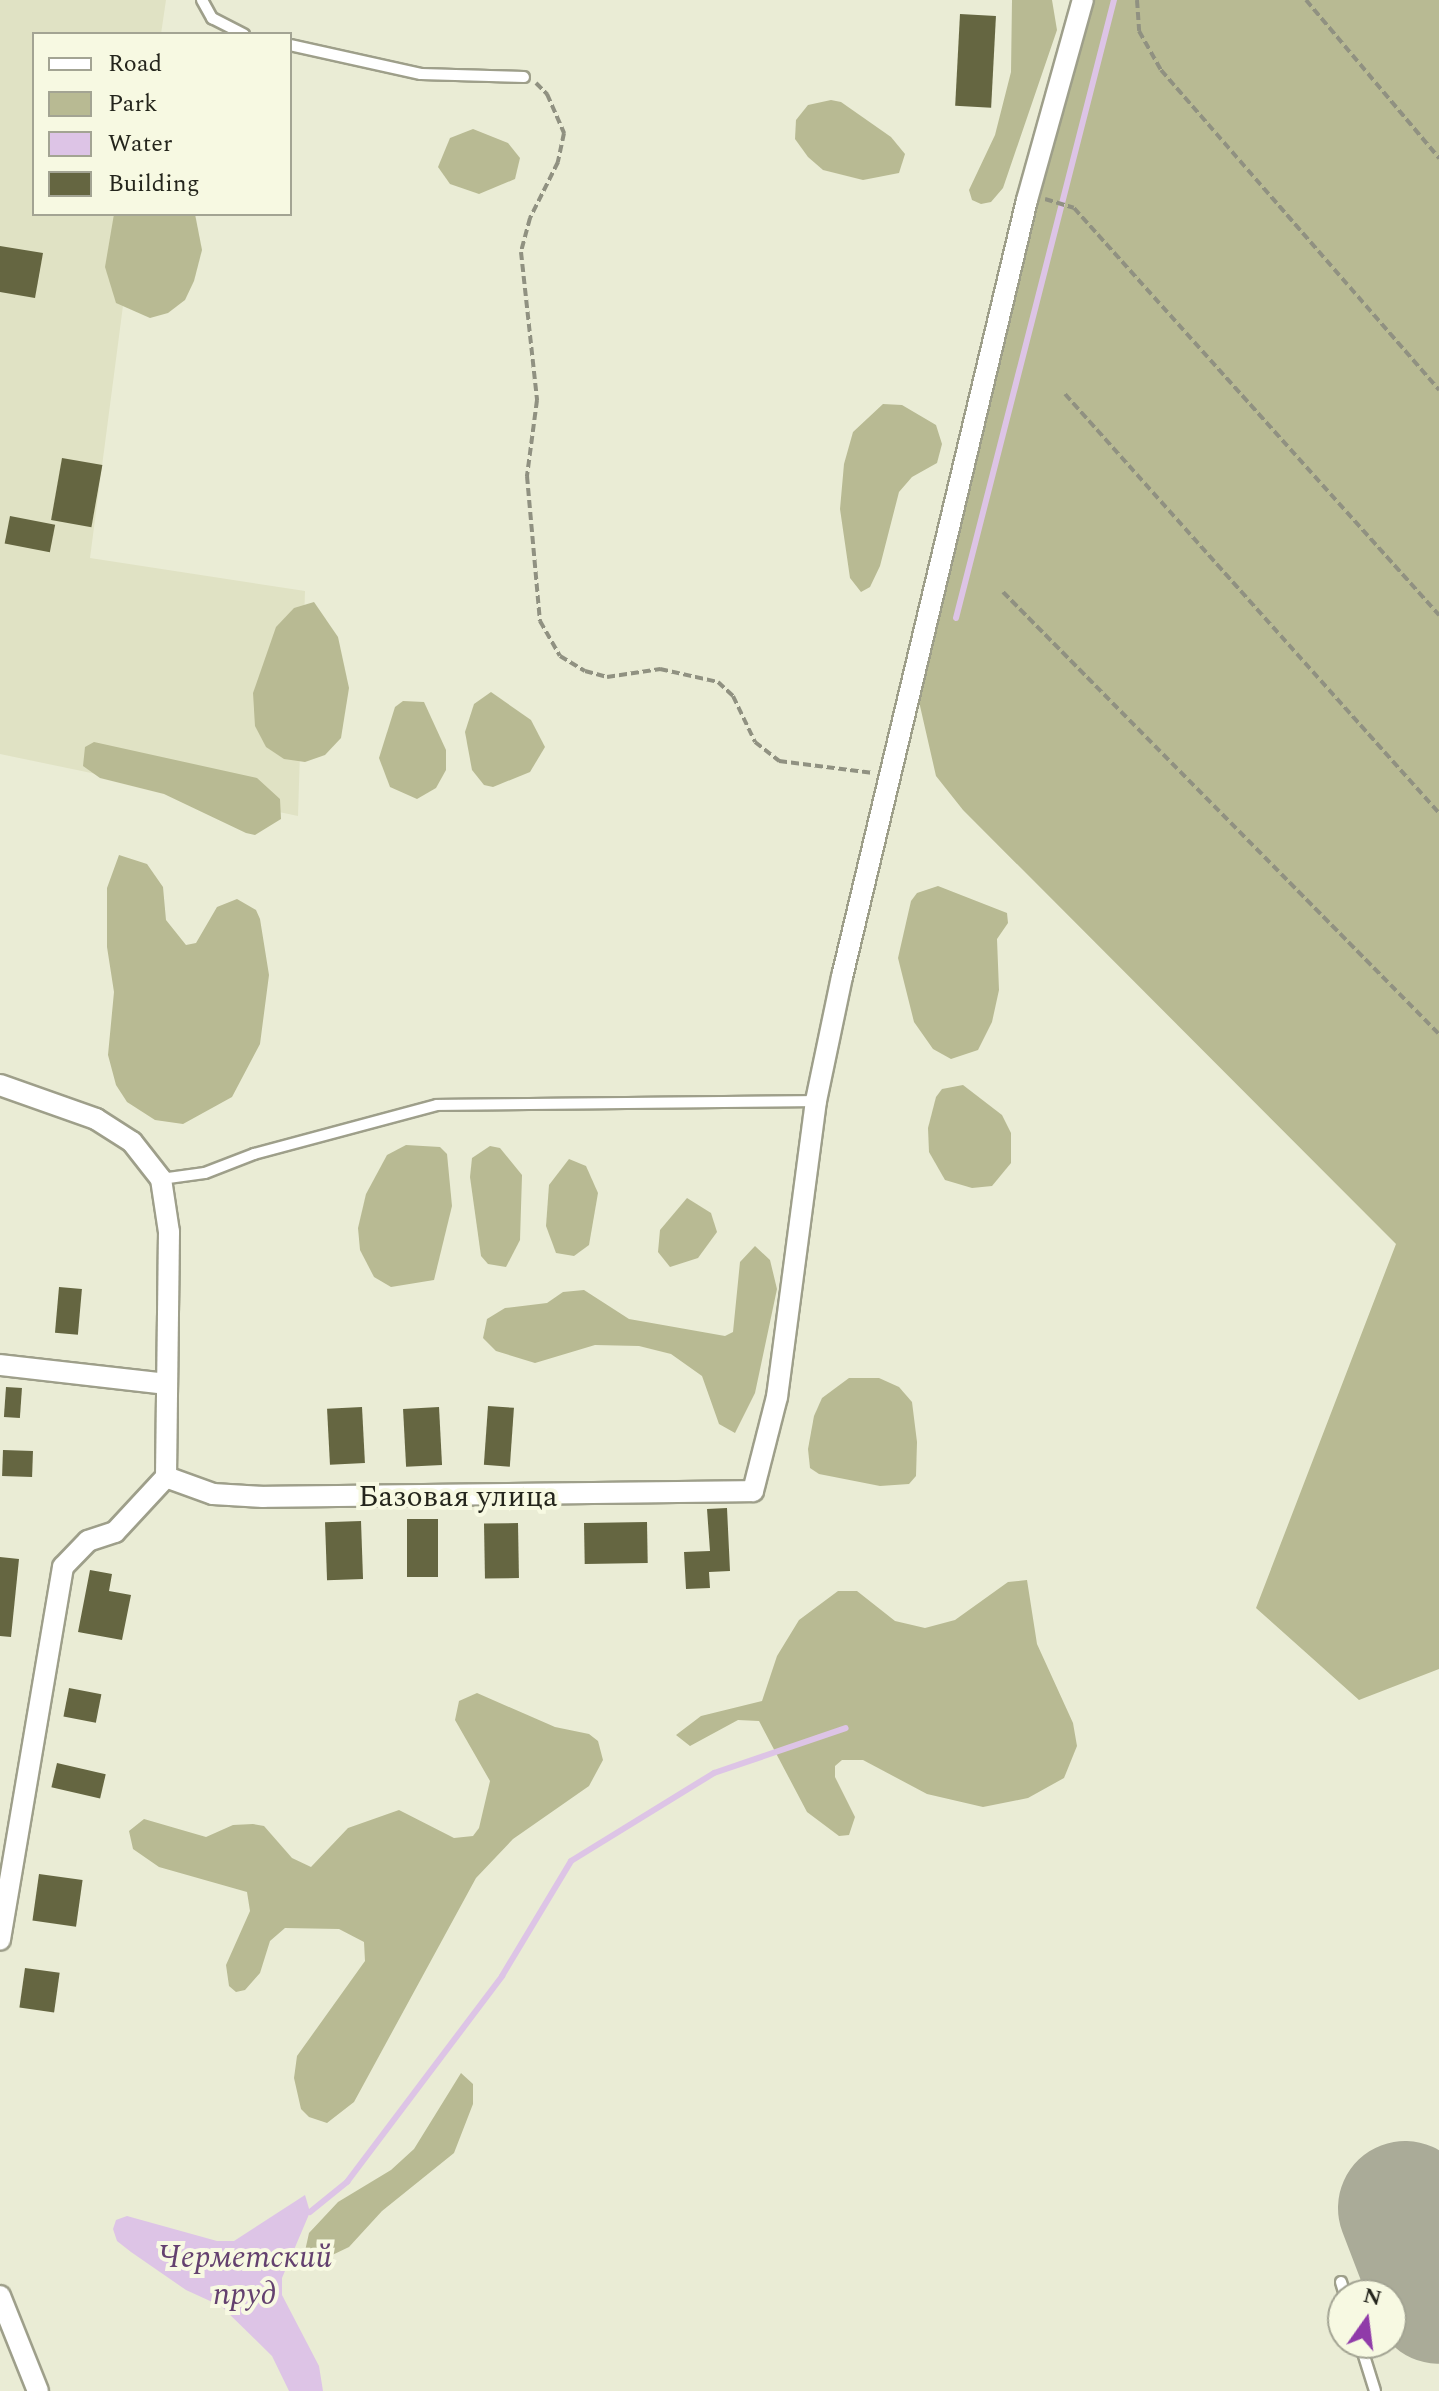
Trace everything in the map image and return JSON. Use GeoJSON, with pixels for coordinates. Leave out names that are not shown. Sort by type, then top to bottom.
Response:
{"type":"FeatureCollection","features":[{"type":"Feature","properties":{"kind":"street"},"geometry":{"type":"LineString","coordinates":[[816,1101],[1023,215],[1083,0]]}},
{"type":"Feature","properties":{"kind":"street"},"geometry":{"type":"LineString","coordinates":[[0,1085],[112,1127],[161,1179],[169,1232],[166,1477],[115,1532],[88,1541],[63,1567],[0,1940]]}},
{"type":"Feature","properties":{"kind":"street","name":"Базовая улица"},"geometry":{"type":"LineString","coordinates":[[166,1477],[213,1494],[263,1497],[753,1491],[777,1397],[816,1101]]}},
{"type":"Feature","properties":{"kind":"street"},"geometry":{"type":"LineString","coordinates":[[0,1365],[166,1384]]}},
{"type":"Feature","properties":{"kind":"street"},"geometry":{"type":"LineString","coordinates":[[0,2296],[38,2391]]}},
{"type":"Feature","properties":{"kind":"lane"},"geometry":{"type":"LineString","coordinates":[[202,0],[212,18],[240,32]]}},
{"type":"Feature","properties":{"kind":"lane"},"geometry":{"type":"LineString","coordinates":[[292,45],[421,74],[524,77]]}},
{"type":"Feature","properties":{"kind":"lane"},"geometry":{"type":"LineString","coordinates":[[161,1179],[205,1173],[254,1154],[437,1105],[816,1101]]}},
{"type":"Feature","properties":{"kind":"lane"},"geometry":{"type":"LineString","coordinates":[[1365,2359],[1375,2391]]}},
{"type":"Feature","properties":{"kind":"path"},"geometry":{"type":"LineString","coordinates":[[1137,0],[1139,31],[1161,70],[1439,390]]}},
{"type":"Feature","properties":{"kind":"path"},"geometry":{"type":"LineString","coordinates":[[1306,0],[1439,158]]}},
{"type":"Feature","properties":{"kind":"path"},"geometry":{"type":"LineString","coordinates":[[524,77],[547,94],[564,133],[558,162],[530,218],[521,252],[537,400],[527,476],[540,621],[560,656],[585,671],[607,677],[660,669],[718,682],[733,696],[755,742],[779,761],[893,775]]}},
{"type":"Feature","properties":{"kind":"path"},"geometry":{"type":"LineString","coordinates":[[1053,198],[1066,204],[1439,615]]}},
{"type":"Feature","properties":{"kind":"path"},"geometry":{"type":"LineString","coordinates":[[1065,394],[1439,813]]}},
{"type":"Feature","properties":{"kind":"path"},"geometry":{"type":"LineString","coordinates":[[1003,592],[1439,1034]]}},
{"type":"Feature","properties":{"kind":"shaded area"},"geometry":{"type":"Polygon","coordinates":[[[0,0],[166,0],[161,32],[32,32],[32,216],[135,216],[90,558],[305,591],[298,816],[0,754],[0,0]]]}},
{"type":"Feature","properties":{"kind":"green space"},"geometry":{"type":"Polygon","coordinates":[[[1012,0],[1052,0],[1057,30],[1003,188],[991,202],[981,204],[972,200],[969,190],[995,135],[1011,72],[1012,0]]]}},
{"type":"Feature","properties":{"kind":"green space"},"geometry":{"type":"Polygon","coordinates":[[[1083,0],[1439,0],[1439,1669],[1359,1700],[1256,1608],[1396,1244],[963,810],[936,776],[915,684],[1083,0]]]}},
{"type":"Feature","properties":{"kind":"green space"},"geometry":{"type":"Polygon","coordinates":[[[831,100],[841,102],[891,137],[905,154],[899,173],[863,180],[823,170],[808,157],[795,139],[796,120],[808,105],[831,100]]]}},
{"type":"Feature","properties":{"kind":"green space"},"geometry":{"type":"Polygon","coordinates":[[[473,129],[508,143],[520,158],[515,179],[479,194],[450,184],[438,167],[450,138],[473,129]]]}},
{"type":"Feature","properties":{"kind":"green space"},"geometry":{"type":"Polygon","coordinates":[[[114,216],[195,216],[202,250],[194,281],[185,300],[168,313],[150,318],[116,303],[105,267],[114,216]]]}},
{"type":"Feature","properties":{"kind":"green space"},"geometry":{"type":"Polygon","coordinates":[[[883,404],[902,405],[936,425],[942,444],[937,463],[912,477],[899,492],[880,566],[870,587],[861,592],[850,578],[840,509],[844,464],[853,432],[883,404]]]}},
{"type":"Feature","properties":{"kind":"green space"},"geometry":{"type":"Polygon","coordinates":[[[314,602],[338,637],[349,688],[341,738],[325,755],[305,762],[284,759],[266,747],[255,726],[253,693],[276,627],[294,608],[314,602]]]}},
{"type":"Feature","properties":{"kind":"green space"},"geometry":{"type":"Polygon","coordinates":[[[491,692],[531,720],[545,747],[530,772],[493,787],[484,785],[472,770],[465,732],[474,704],[491,692]]]}},
{"type":"Feature","properties":{"kind":"green space"},"geometry":{"type":"Polygon","coordinates":[[[403,701],[424,702],[446,750],[446,770],[436,788],[417,799],[390,787],[379,758],[395,707],[403,701]]]}},
{"type":"Feature","properties":{"kind":"green space"},"geometry":{"type":"Polygon","coordinates":[[[94,742],[257,778],[280,799],[281,819],[255,835],[246,833],[164,794],[100,778],[83,766],[85,747],[94,742]]]}},
{"type":"Feature","properties":{"kind":"green space"},"geometry":{"type":"Polygon","coordinates":[[[119,855],[147,864],[163,887],[166,920],[186,945],[196,943],[217,907],[237,899],[256,910],[260,919],[269,975],[260,1044],[232,1097],[183,1124],[155,1120],[127,1102],[116,1085],[108,1055],[114,992],[107,947],[107,888],[119,855]]]}},
{"type":"Feature","properties":{"kind":"green space"},"geometry":{"type":"Polygon","coordinates":[[[938,886],[1007,913],[1008,923],[997,939],[999,990],[992,1022],[978,1050],[951,1059],[933,1049],[914,1022],[898,958],[911,901],[917,893],[938,886]]]}},
{"type":"Feature","properties":{"kind":"green space"},"geometry":{"type":"Polygon","coordinates":[[[963,1085],[1002,1115],[1011,1133],[1011,1163],[992,1186],[972,1188],[945,1180],[929,1152],[928,1128],[936,1097],[942,1089],[963,1085]]]}},
{"type":"Feature","properties":{"kind":"green space"},"geometry":{"type":"Polygon","coordinates":[[[406,1145],[440,1147],[447,1154],[452,1206],[434,1280],[391,1287],[374,1277],[360,1250],[358,1228],[366,1194],[387,1155],[406,1145]]]}},
{"type":"Feature","properties":{"kind":"green space"},"geometry":{"type":"Polygon","coordinates":[[[490,1146],[500,1148],[522,1175],[520,1240],[506,1267],[488,1264],[481,1256],[470,1177],[472,1158],[490,1146]]]}},
{"type":"Feature","properties":{"kind":"green space"},"geometry":{"type":"Polygon","coordinates":[[[569,1159],[586,1166],[598,1193],[589,1245],[574,1256],[556,1253],[546,1226],[549,1185],[569,1159]]]}},
{"type":"Feature","properties":{"kind":"green space"},"geometry":{"type":"Polygon","coordinates":[[[687,1198],[711,1213],[717,1232],[698,1258],[670,1267],[658,1252],[660,1230],[687,1198]]]}},
{"type":"Feature","properties":{"kind":"green space"},"geometry":{"type":"Polygon","coordinates":[[[755,1246],[770,1260],[777,1289],[755,1393],[735,1433],[719,1424],[702,1376],[671,1354],[639,1346],[595,1345],[535,1363],[496,1351],[483,1338],[487,1319],[505,1308],[547,1303],[563,1292],[584,1290],[629,1319],[725,1336],[733,1332],[740,1262],[755,1246]]]}},
{"type":"Feature","properties":{"kind":"green space"},"geometry":{"type":"Polygon","coordinates":[[[849,1378],[879,1378],[899,1387],[912,1402],[917,1442],[916,1476],[909,1484],[880,1486],[819,1474],[810,1468],[808,1449],[814,1416],[822,1398],[849,1378]]]}},
{"type":"Feature","properties":{"kind":"green space"},"geometry":{"type":"Polygon","coordinates":[[[1027,1580],[1037,1644],[1073,1723],[1077,1746],[1064,1778],[1028,1798],[983,1807],[927,1794],[863,1760],[842,1760],[835,1766],[835,1777],[855,1817],[849,1835],[839,1836],[807,1812],[759,1721],[738,1720],[690,1746],[676,1735],[701,1716],[762,1701],[777,1656],[799,1620],[838,1591],[857,1591],[895,1621],[925,1628],[955,1620],[1008,1582],[1027,1580]]]}},
{"type":"Feature","properties":{"kind":"green space"},"geometry":{"type":"Polygon","coordinates":[[[477,1693],[555,1727],[589,1734],[598,1741],[603,1760],[589,1786],[513,1839],[476,1878],[354,2102],[327,2123],[309,2117],[301,2109],[294,2078],[297,2056],[365,1961],[364,1942],[339,1929],[285,1928],[270,1941],[260,1973],[245,1990],[236,1992],[229,1986],[226,1965],[250,1911],[247,1892],[159,1867],[133,1849],[129,1831],[144,1819],[206,1837],[233,1825],[264,1826],[292,1858],[311,1867],[348,1828],[399,1810],[454,1838],[473,1836],[479,1828],[490,1781],[455,1720],[459,1701],[477,1693]]]}},
{"type":"Feature","properties":{"kind":"green space"},"geometry":{"type":"Polygon","coordinates":[[[461,2073],[473,2084],[473,2104],[454,2153],[382,2211],[349,2247],[326,2258],[305,2251],[309,2233],[338,2202],[391,2170],[414,2149],[461,2073]]]}},
{"type":"Feature","properties":{"kind":"water","name":"Черметский пруд"},"geometry":{"type":"Polygon","coordinates":[[[305,2195],[310,2212],[282,2278],[282,2295],[319,2366],[323,2391],[289,2391],[272,2356],[221,2306],[186,2290],[131,2252],[117,2241],[113,2229],[116,2220],[127,2216],[217,2241],[234,2241],[305,2195]]]}},
{"type":"Feature","properties":{"kind":"building"},"geometry":{"type":"Polygon","coordinates":[[[960,14],[996,16],[991,108],[955,106],[960,14]]]}},
{"type":"Feature","properties":{"kind":"building"},"geometry":{"type":"Polygon","coordinates":[[[0,246],[43,253],[35,298],[0,292],[0,246]]]}},
{"type":"Feature","properties":{"kind":"building"},"geometry":{"type":"Polygon","coordinates":[[[62,458],[102,465],[91,527],[51,520],[62,458]]]}},
{"type":"Feature","properties":{"kind":"building"},"geometry":{"type":"Polygon","coordinates":[[[10,516],[55,525],[50,552],[5,543],[10,516]]]}},
{"type":"Feature","properties":{"kind":"building"},"geometry":{"type":"Polygon","coordinates":[[[59,1287],[82,1289],[78,1335],[55,1333],[59,1287]]]}},
{"type":"Feature","properties":{"kind":"building"},"geometry":{"type":"Polygon","coordinates":[[[6,1387],[22,1388],[20,1418],[4,1417],[6,1387]]]}},
{"type":"Feature","properties":{"kind":"building"},"geometry":{"type":"Polygon","coordinates":[[[488,1406],[514,1408],[510,1467],[484,1465],[488,1406]]]}},
{"type":"Feature","properties":{"kind":"building"},"geometry":{"type":"Polygon","coordinates":[[[362,1407],[365,1463],[330,1465],[327,1409],[362,1407]]]}},
{"type":"Feature","properties":{"kind":"building"},"geometry":{"type":"Polygon","coordinates":[[[439,1407],[442,1465],[406,1467],[403,1409],[439,1407]]]}},
{"type":"Feature","properties":{"kind":"building"},"geometry":{"type":"Polygon","coordinates":[[[3,1450],[33,1451],[32,1477],[2,1476],[3,1450]]]}},
{"type":"Feature","properties":{"kind":"building"},"geometry":{"type":"Polygon","coordinates":[[[727,1508],[730,1571],[709,1572],[710,1588],[686,1589],[684,1552],[710,1551],[707,1509],[727,1508]]]}},
{"type":"Feature","properties":{"kind":"building"},"geometry":{"type":"Polygon","coordinates":[[[407,1519],[438,1519],[438,1577],[407,1577],[407,1519]]]}},
{"type":"Feature","properties":{"kind":"building"},"geometry":{"type":"Polygon","coordinates":[[[361,1521],[363,1579],[327,1580],[325,1522],[361,1521]]]}},
{"type":"Feature","properties":{"kind":"building"},"geometry":{"type":"Polygon","coordinates":[[[647,1522],[648,1563],[585,1564],[584,1523],[647,1522]]]}},
{"type":"Feature","properties":{"kind":"building"},"geometry":{"type":"Polygon","coordinates":[[[518,1523],[519,1578],[485,1579],[484,1524],[518,1523]]]}},
{"type":"Feature","properties":{"kind":"building"},"geometry":{"type":"Polygon","coordinates":[[[0,1557],[19,1559],[11,1637],[0,1636],[0,1557]]]}},
{"type":"Feature","properties":{"kind":"building"},"geometry":{"type":"Polygon","coordinates":[[[90,1570],[112,1574],[109,1591],[131,1595],[122,1640],[78,1632],[90,1570]]]}},
{"type":"Feature","properties":{"kind":"building"},"geometry":{"type":"Polygon","coordinates":[[[69,1688],[101,1694],[96,1723],[63,1716],[69,1688]]]}},
{"type":"Feature","properties":{"kind":"building"},"geometry":{"type":"Polygon","coordinates":[[[57,1763],[106,1774],[100,1799],[51,1787],[57,1763]]]}},
{"type":"Feature","properties":{"kind":"building"},"geometry":{"type":"Polygon","coordinates":[[[39,1874],[83,1880],[76,1927],[32,1921],[39,1874]]]}},
{"type":"Feature","properties":{"kind":"building"},"geometry":{"type":"Polygon","coordinates":[[[25,1968],[60,1973],[54,2012],[19,2008],[25,1968]]]}},
{"type":"Feature","properties":{"kind":"waterway"},"geometry":{"type":"LineString","coordinates":[[956,618],[1114,0]]}},
{"type":"Feature","properties":{"kind":"waterway"},"geometry":{"type":"LineString","coordinates":[[310,2212],[347,2182],[502,1976],[571,1861],[714,1773],[846,1728]]}},
{"type":"Feature","properties":{"kind":"runway"},"geometry":{"type":"LineString","coordinates":[[1405,2208],[1439,2297]]}}]}
